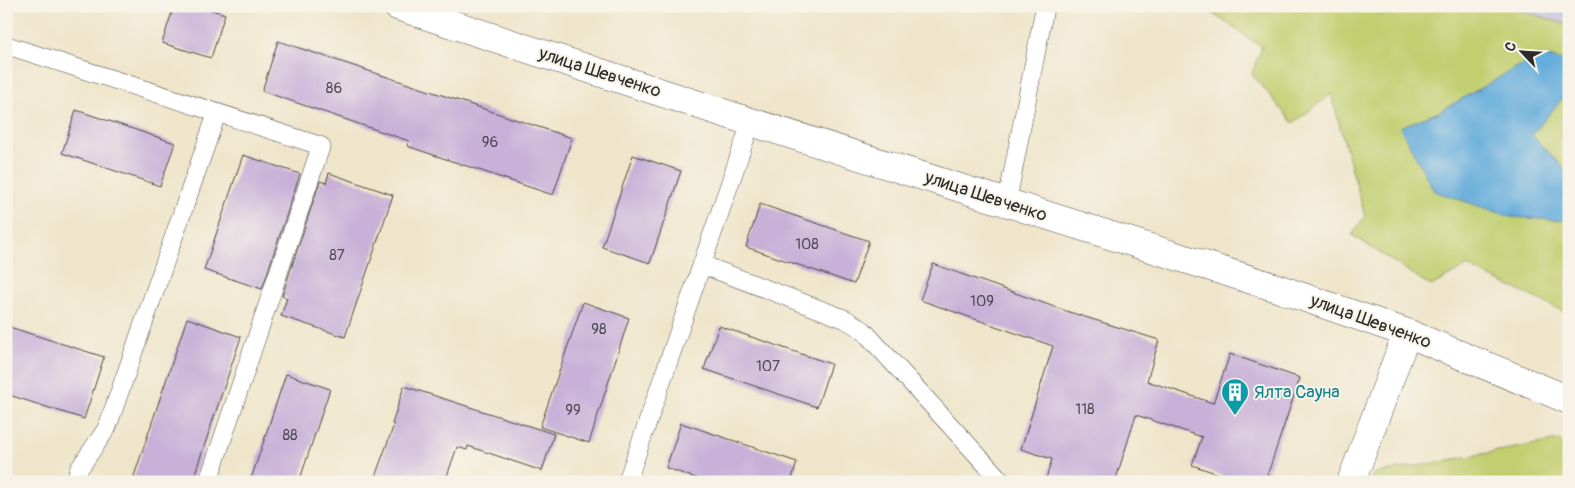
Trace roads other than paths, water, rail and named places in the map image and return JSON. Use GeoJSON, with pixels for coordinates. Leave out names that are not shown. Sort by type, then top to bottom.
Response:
{"type":"FeatureCollection","features":[{"type":"Feature","properties":{"kind":"street","name":"улица Шевченко"},"geometry":{"type":"LineString","coordinates":[[397,6],[751,122],[1277,288],[1407,333],[1569,400]]}},
{"type":"Feature","properties":{"kind":"street"},"geometry":{"type":"LineString","coordinates":[[1351,482],[1407,333]]}},
{"type":"Feature","properties":{"kind":"lane"},"geometry":{"type":"LineString","coordinates":[[1007,202],[1045,6]]}},
{"type":"Feature","properties":{"kind":"lane"},"geometry":{"type":"LineString","coordinates":[[6,45],[321,146],[208,482]]}},
{"type":"Feature","properties":{"kind":"lane"},"geometry":{"type":"LineString","coordinates":[[75,482],[79,469],[106,428],[217,112]]}},
{"type":"Feature","properties":{"kind":"lane"},"geometry":{"type":"LineString","coordinates":[[627,482],[751,122]]}},
{"type":"Feature","properties":{"kind":"lane"},"geometry":{"type":"LineString","coordinates":[[703,265],[845,319],[863,330],[1002,482]]}},
{"type":"Feature","properties":{"kind":"water"},"geometry":{"type":"Polygon","coordinates":[[[1538,55],[1569,62],[1569,90],[1532,135],[1569,173],[1569,221],[1511,217],[1434,191],[1400,127],[1439,112],[1538,55]]]}},
{"type":"Feature","properties":{"kind":"place","name":"Ялта Сауна"},"geometry":{"type":"Point","coordinates":[1235,416]}}]}
